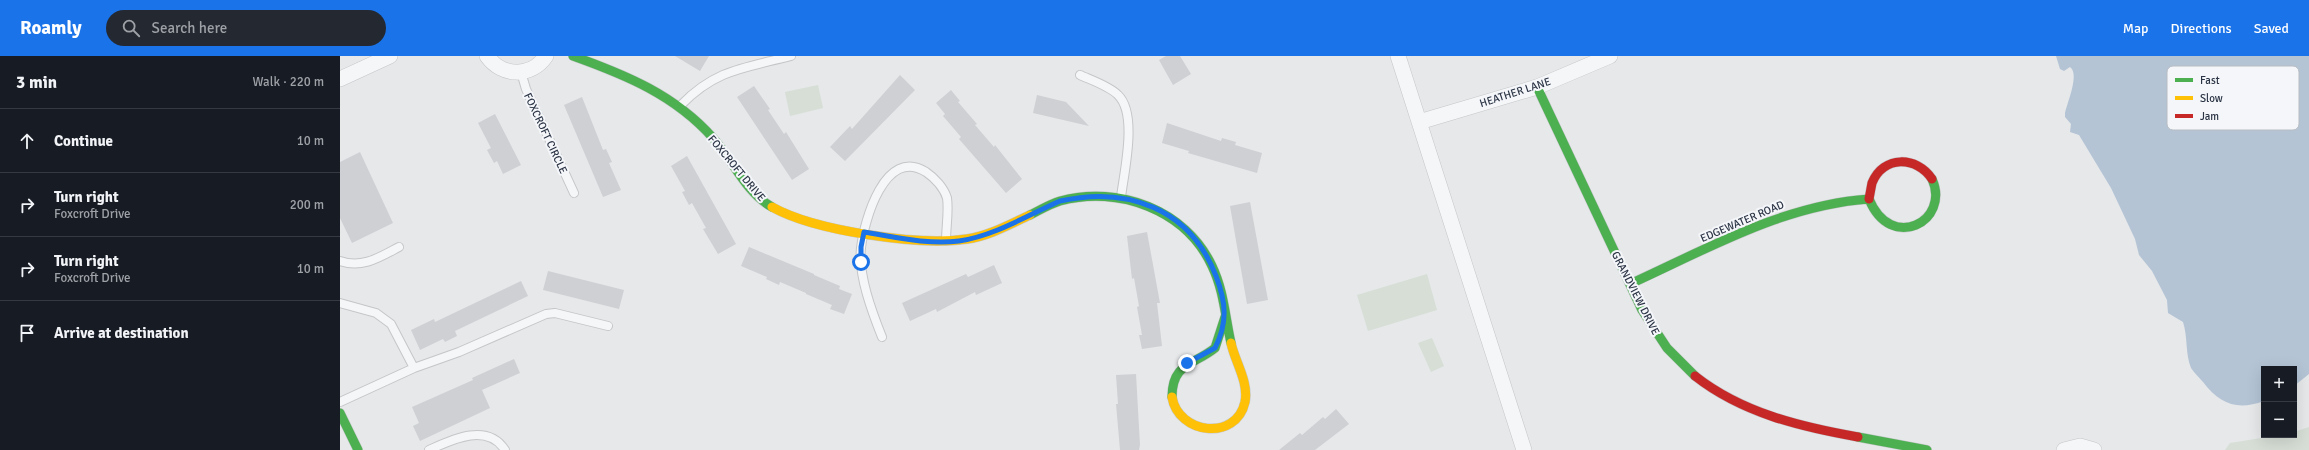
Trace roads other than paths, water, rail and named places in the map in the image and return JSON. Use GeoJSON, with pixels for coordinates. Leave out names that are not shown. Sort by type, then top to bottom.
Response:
{"type":"FeatureCollection","features":[{"type":"Feature","properties":{"kind":"street"},"geometry":{"type":"LineString","coordinates":[[340,79],[390,56]]}},
{"type":"Feature","properties":{"kind":"street"},"geometry":{"type":"LineString","coordinates":[[486,56],[493,64],[503,70],[521,72],[537,66],[546,56]]}},
{"type":"Feature","properties":{"kind":"street","name":"FOXCROFT DRIVE"},"geometry":{"type":"LineString","coordinates":[[573,56],[626,75],[680,105],[703,127],[766,203],[785,214],[864,232],[910,239],[946,241],[969,239],[991,232],[1060,201],[1098,196],[1121,197],[1138,201],[1163,211],[1178,221],[1192,236],[1204,251],[1216,275],[1222,293],[1225,317],[1233,354],[1244,379],[1244,402],[1239,414],[1226,426],[1214,430],[1202,429],[1191,425],[1177,412],[1172,401],[1173,383],[1178,372],[1187,363],[1215,348],[1225,317]]}},
{"type":"Feature","properties":{"kind":"street"},"geometry":{"type":"LineString","coordinates":[[1398,56],[1524,450]]}},
{"type":"Feature","properties":{"kind":"street","name":"HEATHER LANE"},"geometry":{"type":"LineString","coordinates":[[1419,122],[1537,87],[1610,56]]}},
{"type":"Feature","properties":{"kind":"street","name":"GRANDVIEW DRIVE"},"geometry":{"type":"LineString","coordinates":[[1537,87],[1651,327],[1672,356],[1699,381],[1732,402],[1769,417],[1927,450]]}},
{"type":"Feature","properties":{"kind":"street"},"geometry":{"type":"LineString","coordinates":[[1898,161],[1914,163],[1927,171],[1933,180],[1936,190],[1932,210],[1926,219],[1907,228],[1896,228],[1886,224],[1878,218],[1872,209],[1870,199],[1870,188],[1880,170],[1888,164],[1898,161]]}},
{"type":"Feature","properties":{"kind":"street","name":"EDGEWATER ROAD"},"geometry":{"type":"LineString","coordinates":[[1630,284],[1780,216],[1841,201],[1870,199]]}},
{"type":"Feature","properties":{"kind":"street"},"geometry":{"type":"LineString","coordinates":[[340,413],[358,450]]}},
{"type":"Feature","properties":{"kind":"street"},"geometry":{"type":"LineString","coordinates":[[2064,450],[2080,446],[2094,450]]}},
{"type":"Feature","properties":{"kind":"lane"},"geometry":{"type":"LineString","coordinates":[[680,105],[708,81],[747,66],[791,56]]}},
{"type":"Feature","properties":{"kind":"lane","name":"FOXCROFT CIRCLE"},"geometry":{"type":"LineString","coordinates":[[521,72],[526,89],[574,193]]}},
{"type":"Feature","properties":{"kind":"lane"},"geometry":{"type":"LineString","coordinates":[[1080,75],[1119,95],[1125,107],[1128,134],[1121,197]]}},
{"type":"Feature","properties":{"kind":"lane"},"geometry":{"type":"LineString","coordinates":[[882,337],[870,307],[861,262],[861,247],[874,199],[883,182],[898,170],[918,169],[931,175],[944,191],[947,209],[946,241]]}},
{"type":"Feature","properties":{"kind":"lane"},"geometry":{"type":"LineString","coordinates":[[340,261],[348,264],[364,263],[399,247]]}},
{"type":"Feature","properties":{"kind":"lane"},"geometry":{"type":"LineString","coordinates":[[340,303],[376,314],[391,324],[414,368]]}},
{"type":"Feature","properties":{"kind":"lane"},"geometry":{"type":"LineString","coordinates":[[340,402],[414,368],[459,352],[546,314],[555,313],[608,326]]}},
{"type":"Feature","properties":{"kind":"lane"},"geometry":{"type":"LineString","coordinates":[[428,450],[468,435],[485,436],[500,443],[505,450]]}},
{"type":"Feature","properties":{"kind":"water"},"geometry":{"type":"Polygon","coordinates":[[[2056,56],[2309,56],[2309,374],[2297,384],[2297,366],[2261,366],[2261,402],[2237,405],[2230,404],[2216,396],[2192,370],[2188,357],[2186,333],[2183,322],[2168,313],[2167,300],[2152,271],[2139,255],[2135,239],[2111,188],[2079,135],[2070,132],[2071,124],[2065,117],[2065,113],[2074,76],[2070,67],[2064,71],[2060,69],[2056,56]]]}}]}
